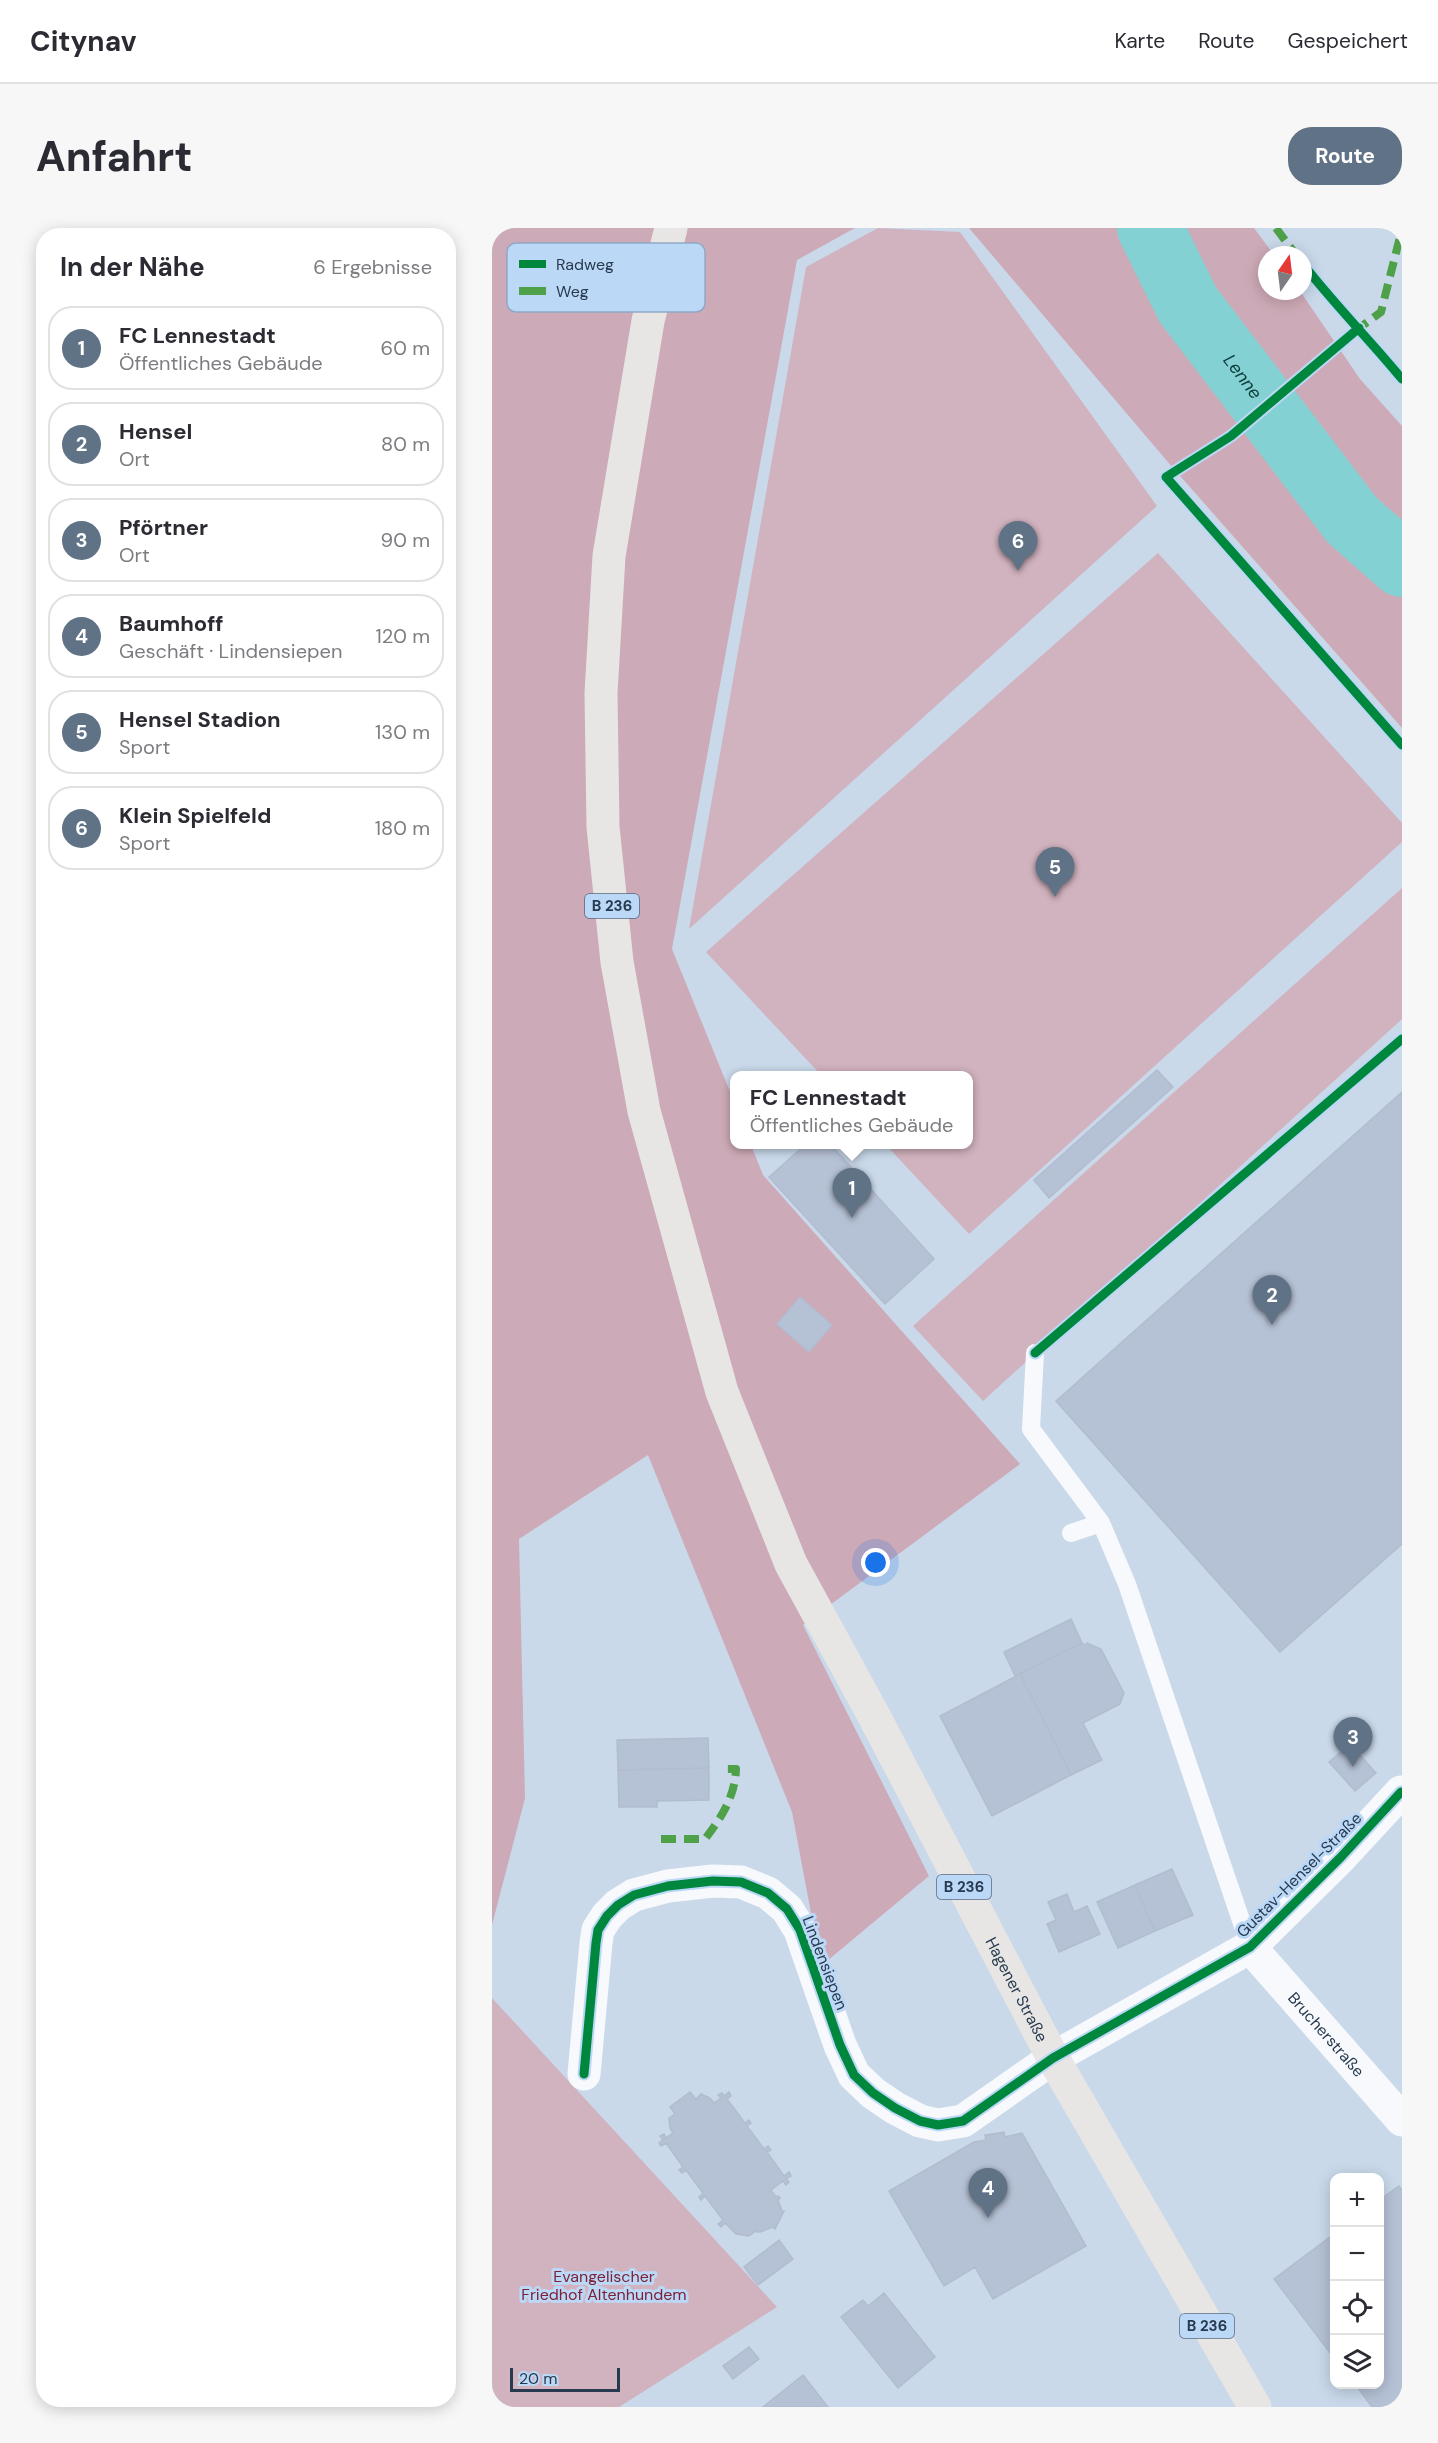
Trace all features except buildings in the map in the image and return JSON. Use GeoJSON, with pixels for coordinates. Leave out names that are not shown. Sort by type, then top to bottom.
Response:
{"type":"FeatureCollection","features":[{"type":"Feature","properties":{"kind":"main road","name":"Hagener Straße"},"geometry":{"type":"LineString","coordinates":[[650,312],[609,556],[601,693],[603,827],[617,962],[644,1111],[722,1392],[790,1564],[874,1716],[1053,2058],[1255,2407]]}},
{"type":"Feature","properties":{"kind":"street","name":"Gustav-Hensel-Straße"},"geometry":{"type":"LineString","coordinates":[[1053,2058],[1250,1947],[1340,1858],[1401,1792]]}},
{"type":"Feature","properties":{"kind":"street","name":"Lindensiepen"},"geometry":{"type":"LineString","coordinates":[[584,2073],[596,1943],[598,1930],[607,1916],[618,1905],[634,1895],[668,1886],[714,1881],[741,1882],[768,1893],[787,1909],[800,1930],[840,2045],[854,2074],[887,2103],[920,2121],[938,2124],[963,2121],[1053,2058]]}},
{"type":"Feature","properties":{"kind":"street","name":"Brucherstraße"},"geometry":{"type":"LineString","coordinates":[[1250,1947],[1402,2120]]}},
{"type":"Feature","properties":{"kind":"lane"},"geometry":{"type":"LineString","coordinates":[[1035,1353],[1031,1429],[1101,1523],[1127,1584],[1250,1947]]}},
{"type":"Feature","properties":{"kind":"lane"},"geometry":{"type":"LineString","coordinates":[[1071,1533],[1101,1523]]}},
{"type":"Feature","properties":{"kind":"green space"},"geometry":{"type":"Polygon","coordinates":[[[878,228],[960,232],[1157,506],[689,929],[806,267],[878,228]]]}},
{"type":"Feature","properties":{"kind":"green space"},"geometry":{"type":"Polygon","coordinates":[[[1158,553],[1402,823],[1402,842],[969,1234],[890,1149],[973,1149],[973,1071],[817,1071],[706,952],[1158,553]]]}},
{"type":"Feature","properties":{"kind":"green space"},"geometry":{"type":"Polygon","coordinates":[[[1402,888],[1402,1019],[983,1401],[913,1326],[1402,888]]]}},
{"type":"Feature","properties":{"kind":"green space","name":"Evangelischer Friedhof Altenhundem"},"geometry":{"type":"Polygon","coordinates":[[[492,1998],[777,2307],[619,2407],[492,2407],[492,1998]]]}},
{"type":"Feature","properties":{"kind":"shaded area"},"geometry":{"type":"Polygon","coordinates":[[[492,228],[855,228],[797,260],[672,949],[730,1092],[730,1149],[753,1149],[763,1175],[1020,1464],[803,1625],[929,1876],[821,1966],[792,1812],[648,1455],[519,1539],[525,1798],[492,1925],[492,228]]]}},
{"type":"Feature","properties":{"kind":"shaded area"},"geometry":{"type":"Polygon","coordinates":[[[969,228],[1254,228],[1267,246],[1258,246],[1258,300],[1306,300],[1360,379],[1402,426],[1402,728],[1167,461],[969,228]]]}},
{"type":"Feature","properties":{"kind":"waterway","name":"Lenne"},"geometry":{"type":"LineString","coordinates":[[1150,228],[1188,305],[1352,520],[1402,564]]}},
{"type":"Feature","properties":{"kind":"marked path"},"geometry":{"type":"LineString","coordinates":[[1276,228],[1289,246]]}},
{"type":"Feature","properties":{"kind":"marked path"},"geometry":{"type":"LineString","coordinates":[[1355,331],[1381,312],[1402,229]]}},
{"type":"Feature","properties":{"kind":"marked path"},"geometry":{"type":"LineString","coordinates":[[661,1839],[705,1839],[722,1815],[733,1789],[736,1769],[726,1769]]}},
{"type":"Feature","properties":{"kind":"cycle path"},"geometry":{"type":"LineString","coordinates":[[1312,275],[1402,379]]}},
{"type":"Feature","properties":{"kind":"cycle path"},"geometry":{"type":"LineString","coordinates":[[1359,328],[1231,436],[1166,477],[1402,745]]}},
{"type":"Feature","properties":{"kind":"cycle path"},"geometry":{"type":"LineString","coordinates":[[1035,1353],[1402,1039]]}},
{"type":"Feature","properties":{"kind":"cycle path"},"geometry":{"type":"LineString","coordinates":[[584,2074],[596,1943],[598,1930],[607,1916],[618,1905],[634,1895],[668,1886],[713,1881],[741,1882],[768,1893],[787,1909],[800,1930],[840,2045],[854,2075],[873,2093],[920,2121],[938,2125],[963,2121],[1053,2058],[1250,1947],[1340,1858],[1401,1792]]}},
{"type":"Feature","properties":{"kind":"place","name":"Klein Spielfeld"},"geometry":{"type":"Point","coordinates":[1018,571]}},
{"type":"Feature","properties":{"kind":"place","name":"Hensel Stadion"},"geometry":{"type":"Point","coordinates":[1055,897]}},
{"type":"Feature","properties":{"kind":"place","name":"FC Lennestadt"},"geometry":{"type":"Point","coordinates":[852,1218]}},
{"type":"Feature","properties":{"kind":"place","name":"Hensel"},"geometry":{"type":"Point","coordinates":[1272,1325]}},
{"type":"Feature","properties":{"kind":"place","name":"Pförtner"},"geometry":{"type":"Point","coordinates":[1353,1767]}},
{"type":"Feature","properties":{"kind":"place","name":"Baumhoff"},"geometry":{"type":"Point","coordinates":[988,2218]}}]}
